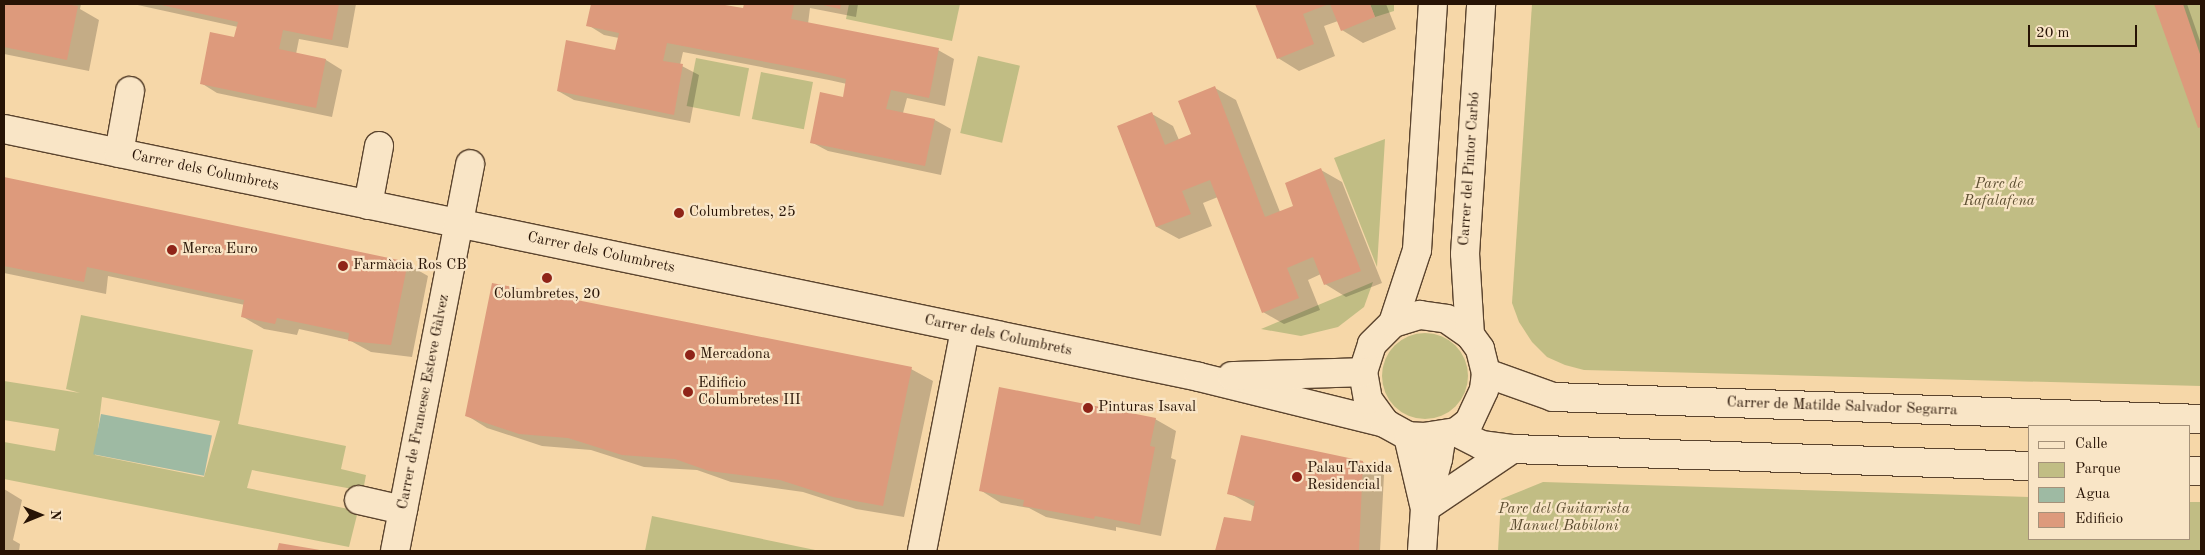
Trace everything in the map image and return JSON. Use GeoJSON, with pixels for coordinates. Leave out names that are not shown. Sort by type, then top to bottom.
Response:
{"type":"FeatureCollection","features":[{"type":"Feature","properties":{"kind":"street"},"geometry":{"type":"LineString","coordinates":[[1425,508],[1396,430],[1368,400],[1363,372],[1372,344],[1393,323],[1417,250],[1433,4]]}},
{"type":"Feature","properties":{"kind":"street","name":"Carrer del Pintor Carbó"},"geometry":{"type":"LineString","coordinates":[[1470,335],[1465,254],[1480,4]]}},
{"type":"Feature","properties":{"kind":"street"},"geometry":{"type":"LineString","coordinates":[[119,153],[130,91]]}},
{"type":"Feature","properties":{"kind":"street","name":"Carrer dels Columbrets"},"geometry":{"type":"LineString","coordinates":[[4,129],[1199,377],[1396,430]]}},
{"type":"Feature","properties":{"kind":"street"},"geometry":{"type":"LineString","coordinates":[[368,205],[379,146]]}},
{"type":"Feature","properties":{"kind":"street","name":"Carrer de Francesc Esteve Gàlvez"},"geometry":{"type":"LineString","coordinates":[[395,551],[470,164]]}},
{"type":"Feature","properties":{"kind":"street"},"geometry":{"type":"LineString","coordinates":[[1393,323],[1420,315],[1447,319],[1470,335],[1480,349],[1486,373],[1484,390],[1476,411],[1469,422],[1449,433],[1425,437],[1396,430]]}},
{"type":"Feature","properties":{"kind":"street"},"geometry":{"type":"LineString","coordinates":[[922,551],[965,329]]}},
{"type":"Feature","properties":{"kind":"street","name":"Carrer dels Columbrets"},"geometry":{"type":"LineString","coordinates":[[1199,377],[1363,372]]}},
{"type":"Feature","properties":{"kind":"street","name":"Carrer de Matilde Salvador Segarra"},"geometry":{"type":"LineString","coordinates":[[1486,373],[1553,397],[2201,419]]}},
{"type":"Feature","properties":{"kind":"street"},"geometry":{"type":"LineString","coordinates":[[1449,433],[1481,445],[1512,449],[2028,466]]}},
{"type":"Feature","properties":{"kind":"street"},"geometry":{"type":"LineString","coordinates":[[1422,551],[1425,508],[1438,459],[1449,433]]}},
{"type":"Feature","properties":{"kind":"street"},"geometry":{"type":"LineString","coordinates":[[1425,508],[1512,449]]}},
{"type":"Feature","properties":{"kind":"street"},"geometry":{"type":"LineString","coordinates":[[359,500],[403,510]]}},
{"type":"Feature","properties":{"kind":"green space"},"geometry":{"type":"Polygon","coordinates":[[[849,4],[960,4],[952,41],[846,19],[849,4]]]}},
{"type":"Feature","properties":{"kind":"green space"},"geometry":{"type":"Polygon","coordinates":[[[1370,4],[1394,4],[1394,11],[1375,17],[1370,4]]]}},
{"type":"Feature","properties":{"kind":"green space","name":"Parc de Rafalafena"},"geometry":{"type":"Polygon","coordinates":[[[1532,4],[2201,4],[2201,386],[1584,370],[1565,365],[1547,357],[1532,342],[1519,322],[1512,303],[1532,4]]]}},
{"type":"Feature","properties":{"kind":"green space"},"geometry":{"type":"Polygon","coordinates":[[[978,56],[1020,66],[1002,143],[960,133],[978,56]]]}},
{"type":"Feature","properties":{"kind":"green space"},"geometry":{"type":"Polygon","coordinates":[[[696,58],[749,68],[740,116],[687,106],[696,58]]]}},
{"type":"Feature","properties":{"kind":"green space"},"geometry":{"type":"Polygon","coordinates":[[[761,72],[813,82],[804,129],[752,119],[761,72]]]}},
{"type":"Feature","properties":{"kind":"green space"},"geometry":{"type":"Polygon","coordinates":[[[1385,139],[1377,267],[1334,158],[1385,139]]]}},
{"type":"Feature","properties":{"kind":"green space"},"geometry":{"type":"Polygon","coordinates":[[[1373,282],[1364,307],[1338,327],[1301,336],[1261,329],[1373,282]]]}},
{"type":"Feature","properties":{"kind":"green space"},"geometry":{"type":"Polygon","coordinates":[[[81,315],[253,350],[238,424],[346,446],[341,469],[366,475],[363,491],[252,470],[247,488],[358,511],[349,547],[4,479],[4,442],[55,451],[59,429],[4,420],[4,381],[80,393],[66,389],[81,315]],[[102,397],[95,455],[204,477],[220,421],[102,397]]]}},
{"type":"Feature","properties":{"kind":"green space"},"geometry":{"type":"Polygon","coordinates":[[[1425,333],[1442,336],[1456,345],[1465,359],[1468,376],[1465,393],[1456,407],[1442,416],[1425,419],[1408,416],[1394,407],[1385,393],[1382,376],[1385,359],[1394,345],[1408,336],[1425,333]]]}},
{"type":"Feature","properties":{"kind":"green space","name":"Parc del Guitarrista Manuel Babiloni"},"geometry":{"type":"Polygon","coordinates":[[[1543,482],[2028,497],[2028,540],[2190,540],[2190,502],[2201,502],[2201,551],[1498,551],[1501,499],[1543,482]]]}},
{"type":"Feature","properties":{"kind":"green space"},"geometry":{"type":"Polygon","coordinates":[[[652,516],[820,551],[645,551],[652,516]]]}},
{"type":"Feature","properties":{"kind":"water"},"geometry":{"type":"Polygon","coordinates":[[[101,414],[212,436],[204,476],[93,454],[101,414]]]}},
{"type":"Feature","properties":{"kind":"building"},"geometry":{"type":"Polygon","coordinates":[[[4,4],[65,4],[78,6],[67,60],[4,47],[4,4]]]}},
{"type":"Feature","properties":{"kind":"building"},"geometry":{"type":"Polygon","coordinates":[[[157,4],[339,4],[332,40],[283,30],[279,49],[326,59],[316,108],[200,84],[210,32],[234,37],[238,22],[157,4]]]}},
{"type":"Feature","properties":{"kind":"building"},"geometry":{"type":"Polygon","coordinates":[[[591,4],[719,4],[743,8],[744,4],[794,4],[791,19],[939,48],[929,98],[891,90],[886,109],[935,119],[925,166],[810,143],[820,92],[843,97],[846,79],[813,71],[667,43],[663,61],[683,64],[674,115],[557,91],[566,40],[615,50],[619,33],[586,26],[591,4]]]}},
{"type":"Feature","properties":{"kind":"building"},"geometry":{"type":"Polygon","coordinates":[[[819,4],[841,4],[840,9],[819,4]]]}},
{"type":"Feature","properties":{"kind":"building"},"geometry":{"type":"Polygon","coordinates":[[[1255,4],[1329,4],[1303,14],[1314,44],[1277,59],[1255,4]]]}},
{"type":"Feature","properties":{"kind":"building"},"geometry":{"type":"Polygon","coordinates":[[[1330,4],[1370,4],[1375,17],[1341,31],[1330,4]]]}},
{"type":"Feature","properties":{"kind":"building"},"geometry":{"type":"Polygon","coordinates":[[[2154,4],[2183,4],[2201,57],[2201,127],[2198,128],[2154,4]]]}},
{"type":"Feature","properties":{"kind":"building"},"geometry":{"type":"Polygon","coordinates":[[[1215,86],[1265,217],[1293,206],[1285,183],[1321,168],[1361,271],[1324,285],[1313,257],[1287,268],[1299,298],[1262,313],[1210,180],[1182,191],[1191,214],[1156,227],[1117,126],[1152,112],[1165,145],[1191,134],[1178,101],[1215,86]]]}},
{"type":"Feature","properties":{"kind":"building"},"geometry":{"type":"Polygon","coordinates":[[[4,177],[408,262],[391,345],[348,341],[349,333],[277,318],[275,324],[241,317],[244,300],[87,267],[84,282],[4,266],[4,177]]]}},
{"type":"Feature","properties":{"kind":"building","name":"Edificio Columbretes III"},"geometry":{"type":"Polygon","coordinates":[[[492,283],[912,367],[883,506],[833,497],[780,480],[709,471],[675,459],[622,455],[568,438],[519,434],[465,416],[492,283]]]}},
{"type":"Feature","properties":{"kind":"building"},"geometry":{"type":"Polygon","coordinates":[[[999,387],[1156,418],[1150,446],[1155,447],[1140,525],[1095,516],[1094,519],[1023,506],[1024,500],[979,491],[999,387]]]}},
{"type":"Feature","properties":{"kind":"building","name":"Palau Taxida Residencial"},"geometry":{"type":"Polygon","coordinates":[[[1241,435],[1363,461],[1359,551],[1215,551],[1224,517],[1251,521],[1255,501],[1227,494],[1241,435]]]}},
{"type":"Feature","properties":{"kind":"building"},"geometry":{"type":"Polygon","coordinates":[[[279,543],[320,550],[320,551],[277,551],[279,543]]]}},
{"type":"Feature","properties":{"kind":"place","name":"Columbretes, 25"},"geometry":{"type":"Point","coordinates":[679,213]}},
{"type":"Feature","properties":{"kind":"place","name":"Merca Euro"},"geometry":{"type":"Point","coordinates":[172,250]}},
{"type":"Feature","properties":{"kind":"place","name":"Farmàcia Ros CB"},"geometry":{"type":"Point","coordinates":[343,266]}},
{"type":"Feature","properties":{"kind":"place","name":"Columbretes, 20"},"geometry":{"type":"Point","coordinates":[547,278]}},
{"type":"Feature","properties":{"kind":"place","name":"Mercadona"},"geometry":{"type":"Point","coordinates":[690,355]}},
{"type":"Feature","properties":{"kind":"place","name":"Edificio Columbretes III"},"geometry":{"type":"Point","coordinates":[688,392]}},
{"type":"Feature","properties":{"kind":"place","name":"Pinturas Isaval"},"geometry":{"type":"Point","coordinates":[1088,408]}},
{"type":"Feature","properties":{"kind":"place","name":"Palau Taxida Residencial"},"geometry":{"type":"Point","coordinates":[1297,477]}}]}
